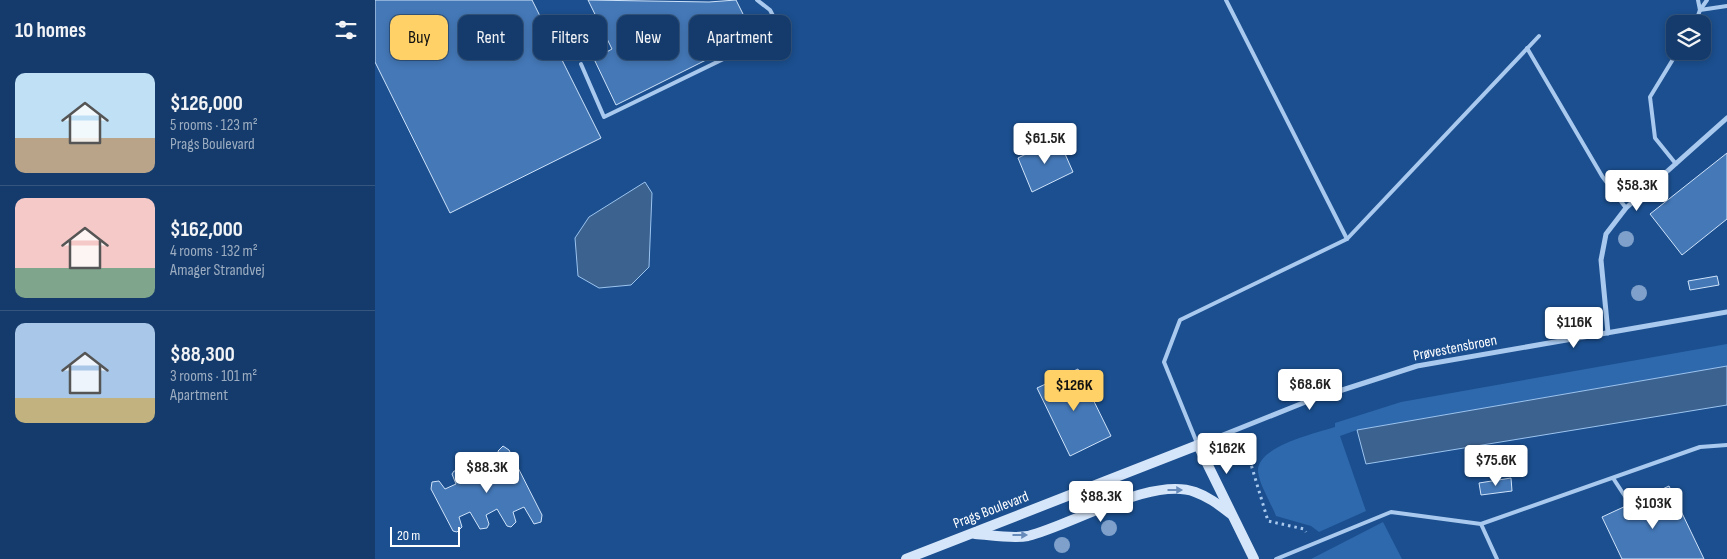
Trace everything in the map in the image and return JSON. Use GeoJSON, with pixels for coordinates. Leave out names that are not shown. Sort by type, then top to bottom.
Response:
{"type":"FeatureCollection","features":[{"type":"Feature","properties":{"kind":"street"},"geometry":{"type":"LineString","coordinates":[[1609,333],[1601,260],[1606,234],[1626,208],[1727,118]]}},
{"type":"Feature","properties":{"kind":"street","name":"Prøvestensbroen"},"geometry":{"type":"LineString","coordinates":[[1198,445],[1308,401],[1417,366],[1727,312]]}},
{"type":"Feature","properties":{"kind":"street"},"geometry":{"type":"LineString","coordinates":[[1198,445],[1254,559]]}},
{"type":"Feature","properties":{"kind":"street","name":"Prags Boulevard"},"geometry":{"type":"LineString","coordinates":[[906,559],[1198,445]]}},
{"type":"Feature","properties":{"kind":"street"},"geometry":{"type":"LineString","coordinates":[[971,534],[1027,536],[1147,492],[1173,489],[1193,491],[1213,500],[1233,515]]}},
{"type":"Feature","properties":{"kind":"lane"},"geometry":{"type":"LineString","coordinates":[[581,64],[604,117],[781,31],[770,10],[757,0]]}},
{"type":"Feature","properties":{"kind":"lane"},"geometry":{"type":"LineString","coordinates":[[1226,0],[1347,239]]}},
{"type":"Feature","properties":{"kind":"lane"},"geometry":{"type":"LineString","coordinates":[[1698,0],[1700,10]]}},
{"type":"Feature","properties":{"kind":"lane"},"geometry":{"type":"LineString","coordinates":[[1698,15],[1707,0]]}},
{"type":"Feature","properties":{"kind":"lane"},"geometry":{"type":"LineString","coordinates":[[1700,10],[1727,6]]}},
{"type":"Feature","properties":{"kind":"lane"},"geometry":{"type":"LineString","coordinates":[[1198,445],[1164,362],[1180,320],[1347,239],[1539,36]]}},
{"type":"Feature","properties":{"kind":"lane"},"geometry":{"type":"LineString","coordinates":[[1527,48],[1602,176],[1626,208]]}},
{"type":"Feature","properties":{"kind":"lane"},"geometry":{"type":"LineString","coordinates":[[1673,60],[1650,97],[1655,138],[1676,164]]}},
{"type":"Feature","properties":{"kind":"lane"},"geometry":{"type":"LineString","coordinates":[[1276,559],[1391,512],[1481,524],[1701,447],[1727,445]]}},
{"type":"Feature","properties":{"kind":"lane"},"geometry":{"type":"LineString","coordinates":[[1613,478],[1630,504]]}},
{"type":"Feature","properties":{"kind":"lane"},"geometry":{"type":"LineString","coordinates":[[1481,524],[1497,559]]}},
{"type":"Feature","properties":{"kind":"path"},"geometry":{"type":"LineString","coordinates":[[1240,429],[1268,520],[1304,530],[1314,544]]}},
{"type":"Feature","properties":{"kind":"shaded area"},"geometry":{"type":"Polygon","coordinates":[[[645,182],[652,193],[649,267],[631,285],[599,288],[578,276],[575,238],[589,217],[645,182]]]}},
{"type":"Feature","properties":{"kind":"shaded area"},"geometry":{"type":"Polygon","coordinates":[[[1727,344],[1727,366],[1357,430],[1340,436],[1366,511],[1319,532],[1311,526],[1276,516],[1259,477],[1260,463],[1277,448],[1302,437],[1335,427],[1335,423],[1401,402],[1727,344]]]}},
{"type":"Feature","properties":{"kind":"shaded area"},"geometry":{"type":"Polygon","coordinates":[[[1727,366],[1727,405],[1366,464],[1357,430],[1727,366]]]}},
{"type":"Feature","properties":{"kind":"shaded area"},"geometry":{"type":"Polygon","coordinates":[[[1383,522],[1402,559],[1311,559],[1383,522]]]}},
{"type":"Feature","properties":{"kind":"building"},"geometry":{"type":"Polygon","coordinates":[[[375,0],[532,0],[540,15],[533,15],[533,60],[562,60],[601,138],[450,213],[375,62],[375,0]]]}},
{"type":"Feature","properties":{"kind":"building"},"geometry":{"type":"Polygon","coordinates":[[[588,0],[709,2],[736,0],[744,15],[689,15],[689,60],[706,60],[616,105],[594,60],[607,60],[607,52],[612,49],[607,39],[607,15],[595,15],[588,0]]]}},
{"type":"Feature","properties":{"kind":"building"},"geometry":{"type":"Polygon","coordinates":[[[1058,138],[1073,172],[1032,192],[1018,158],[1058,138]]]}},
{"type":"Feature","properties":{"kind":"building"},"geometry":{"type":"Polygon","coordinates":[[[1727,153],[1727,219],[1682,255],[1650,214],[1727,153]]]}},
{"type":"Feature","properties":{"kind":"building"},"geometry":{"type":"Polygon","coordinates":[[[1717,276],[1719,285],[1690,290],[1688,281],[1717,276]]]}},
{"type":"Feature","properties":{"kind":"building"},"geometry":{"type":"Polygon","coordinates":[[[1078,369],[1111,436],[1070,456],[1037,388],[1078,369]]]}},
{"type":"Feature","properties":{"kind":"building"},"geometry":{"type":"Polygon","coordinates":[[[503,446],[509,450],[542,515],[541,522],[534,524],[524,507],[513,512],[516,522],[511,527],[507,526],[497,509],[486,515],[489,524],[487,528],[480,529],[470,512],[459,517],[462,527],[457,532],[453,531],[431,489],[432,482],[439,481],[445,489],[456,484],[452,474],[454,471],[462,470],[467,478],[478,472],[475,462],[477,459],[484,458],[490,466],[501,461],[498,451],[503,446]]]}},
{"type":"Feature","properties":{"kind":"building"},"geometry":{"type":"Polygon","coordinates":[[[1511,478],[1512,491],[1481,495],[1479,483],[1511,478]]]}},
{"type":"Feature","properties":{"kind":"building"},"geometry":{"type":"Polygon","coordinates":[[[1669,486],[1704,559],[1622,559],[1602,517],[1669,486]]]}}]}
